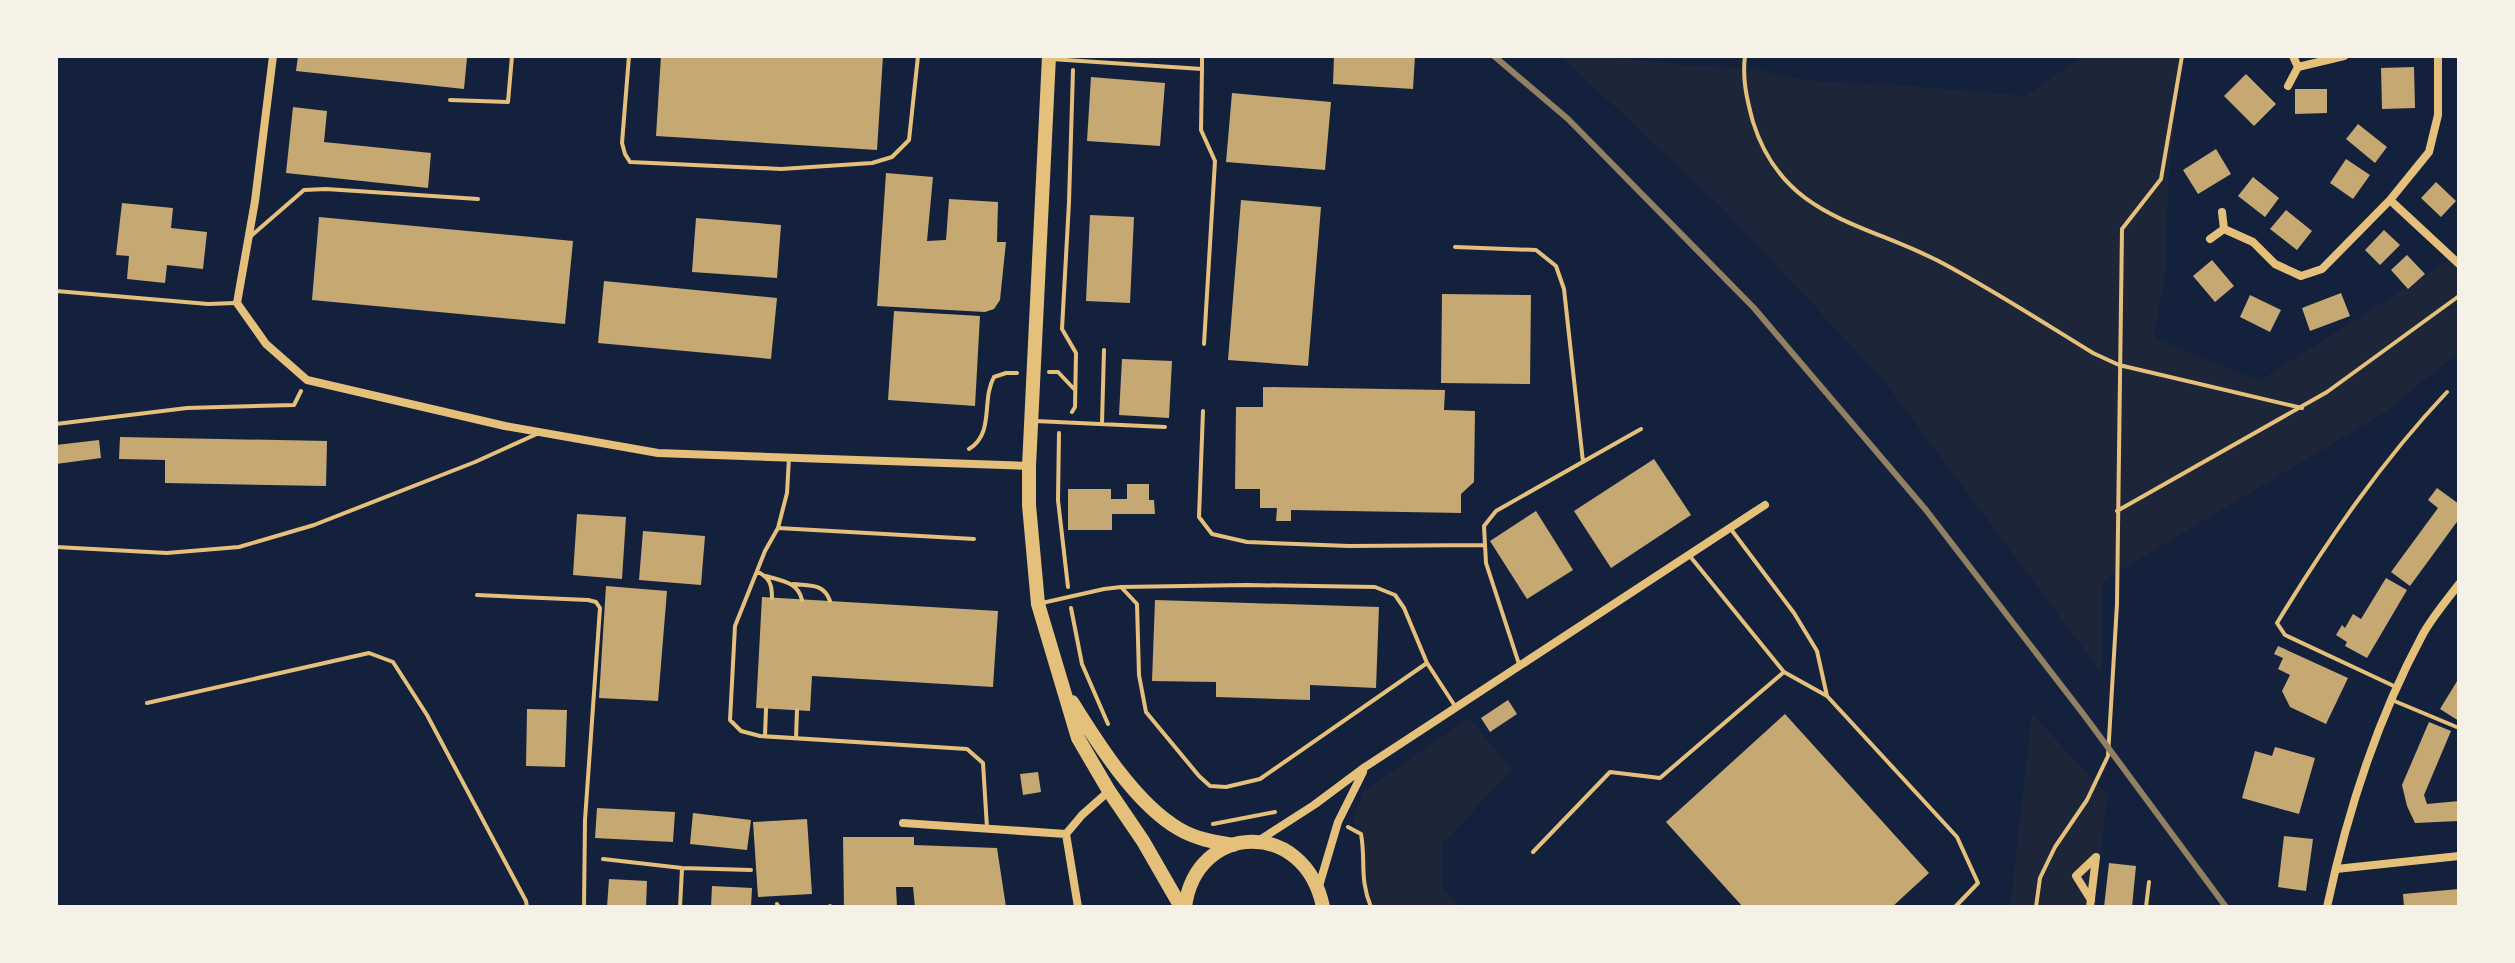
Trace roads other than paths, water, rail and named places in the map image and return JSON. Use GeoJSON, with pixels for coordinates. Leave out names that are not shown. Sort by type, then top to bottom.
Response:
{"type":"FeatureCollection","features":[{"type":"Feature","properties":{"kind":"highway"},"geometry":{"type":"LineString","coordinates":[[1049,57],[1029,466],[1029,505],[1038,604],[1078,738],[1183,907]]}},
{"type":"Feature","properties":{"kind":"highway"},"geometry":{"type":"LineString","coordinates":[[1062,684],[1102,751],[1153,809],[1179,829],[1204,840],[1233,845],[1257,842],[1276,845],[1294,855],[1309,869],[1319,886],[1323,907]]}},
{"type":"Feature","properties":{"kind":"highway"},"geometry":{"type":"LineString","coordinates":[[1183,907],[1197,871],[1213,855],[1233,845]]}},
{"type":"Feature","properties":{"kind":"street"},"geometry":{"type":"LineString","coordinates":[[273,56],[237,303],[266,344],[307,380],[490,423],[658,453],[1029,466]]}},
{"type":"Feature","properties":{"kind":"street"},"geometry":{"type":"LineString","coordinates":[[2293,56],[2298,67]]}},
{"type":"Feature","properties":{"kind":"street"},"geometry":{"type":"LineString","coordinates":[[2288,86],[2298,67],[2344,56]]}},
{"type":"Feature","properties":{"kind":"street"},"geometry":{"type":"LineString","coordinates":[[2224,229],[2253,242],[2275,264],[2301,276],[2322,269],[2390,200],[2429,152],[2438,115],[2438,56]]}},
{"type":"Feature","properties":{"kind":"street"},"geometry":{"type":"LineString","coordinates":[[2390,200],[2459,264]]}},
{"type":"Feature","properties":{"kind":"street"},"geometry":{"type":"LineString","coordinates":[[2222,212],[2224,229]]}},
{"type":"Feature","properties":{"kind":"street"},"geometry":{"type":"LineString","coordinates":[[2210,239],[2224,229]]}},
{"type":"Feature","properties":{"kind":"street"},"geometry":{"type":"LineString","coordinates":[[1257,842],[1365,767],[1765,505]]}},
{"type":"Feature","properties":{"kind":"street"},"geometry":{"type":"LineString","coordinates":[[2327,907],[2353,802],[2381,726],[2424,632],[2459,584]]}},
{"type":"Feature","properties":{"kind":"street"},"geometry":{"type":"LineString","coordinates":[[1319,886],[1338,822],[1365,767]]}},
{"type":"Feature","properties":{"kind":"street"},"geometry":{"type":"LineString","coordinates":[[1078,907],[1066,834],[1109,791]]}},
{"type":"Feature","properties":{"kind":"street"},"geometry":{"type":"LineString","coordinates":[[903,823],[1066,834]]}},
{"type":"Feature","properties":{"kind":"street"},"geometry":{"type":"LineString","coordinates":[[2336,869],[2459,856]]}},
{"type":"Feature","properties":{"kind":"lane"},"geometry":{"type":"LineString","coordinates":[[450,100],[508,102],[512,56]]}},
{"type":"Feature","properties":{"kind":"lane"},"geometry":{"type":"LineString","coordinates":[[629,56],[622,143],[630,162],[781,169],[872,163],[892,157],[909,140],[918,56]]}},
{"type":"Feature","properties":{"kind":"lane"},"geometry":{"type":"LineString","coordinates":[[1202,56],[1201,130],[1215,161],[1204,344]]}},
{"type":"Feature","properties":{"kind":"lane"},"geometry":{"type":"LineString","coordinates":[[1049,57],[1202,69]]}},
{"type":"Feature","properties":{"kind":"lane"},"geometry":{"type":"LineString","coordinates":[[249,237],[304,190],[478,199]]}},
{"type":"Feature","properties":{"kind":"lane"},"geometry":{"type":"LineString","coordinates":[[1455,247],[1536,250],[1556,266],[1564,289],[1583,462]]}},
{"type":"Feature","properties":{"kind":"lane"},"geometry":{"type":"LineString","coordinates":[[56,291],[208,304],[237,303]]}},
{"type":"Feature","properties":{"kind":"lane"},"geometry":{"type":"LineString","coordinates":[[1102,423],[1104,350]]}},
{"type":"Feature","properties":{"kind":"lane"},"geometry":{"type":"LineString","coordinates":[[2398,688],[2285,635],[2277,623],[2324,546],[2410,431],[2447,392]]}},
{"type":"Feature","properties":{"kind":"lane"},"geometry":{"type":"LineString","coordinates":[[1203,411],[1199,517],[1212,534],[1247,542],[1349,546],[1484,545]]}},
{"type":"Feature","properties":{"kind":"lane"},"geometry":{"type":"LineString","coordinates":[[1031,420],[1165,427]]}},
{"type":"Feature","properties":{"kind":"lane"},"geometry":{"type":"LineString","coordinates":[[1519,666],[1486,563],[1484,526],[1496,511],[1641,429]]}},
{"type":"Feature","properties":{"kind":"lane"},"geometry":{"type":"LineString","coordinates":[[56,547],[167,553],[239,547],[314,525],[475,462],[541,432]]}},
{"type":"Feature","properties":{"kind":"lane"},"geometry":{"type":"LineString","coordinates":[[789,458],[787,493],[778,528],[735,626],[730,720],[741,731],[765,736],[967,749],[983,763],[987,829]]}},
{"type":"Feature","properties":{"kind":"lane"},"geometry":{"type":"LineString","coordinates":[[778,528],[974,539]]}},
{"type":"Feature","properties":{"kind":"lane"},"geometry":{"type":"LineString","coordinates":[[1730,528],[1794,613],[1817,651],[1827,696]]}},
{"type":"Feature","properties":{"kind":"lane"},"geometry":{"type":"LineString","coordinates":[[1689,555],[1784,672],[1827,696],[1957,837],[1978,883],[1955,907]]}},
{"type":"Feature","properties":{"kind":"lane"},"geometry":{"type":"LineString","coordinates":[[758,572],[792,584],[820,587],[826,591],[830,601]]}},
{"type":"Feature","properties":{"kind":"lane"},"geometry":{"type":"LineString","coordinates":[[766,576],[772,585],[772,598]]}},
{"type":"Feature","properties":{"kind":"lane"},"geometry":{"type":"LineString","coordinates":[[792,584],[800,590],[802,600]]}},
{"type":"Feature","properties":{"kind":"lane"},"geometry":{"type":"LineString","coordinates":[[1038,604],[1121,587],[1262,585],[1385,589],[1395,595],[1404,608],[1427,663],[1456,708]]}},
{"type":"Feature","properties":{"kind":"lane"},"geometry":{"type":"LineString","coordinates":[[1121,587],[1137,604],[1139,675],[1146,712],[1210,786],[1226,787],[1260,779],[1427,663]]}},
{"type":"Feature","properties":{"kind":"lane"},"geometry":{"type":"LineString","coordinates":[[477,595],[588,600],[596,602],[600,608],[585,820],[584,907]]}},
{"type":"Feature","properties":{"kind":"lane"},"geometry":{"type":"LineString","coordinates":[[147,703],[369,653],[393,662],[427,715],[527,907]]}},
{"type":"Feature","properties":{"kind":"lane"},"geometry":{"type":"LineString","coordinates":[[1533,852],[1610,772],[1660,778],[1784,672]]}},
{"type":"Feature","properties":{"kind":"lane"},"geometry":{"type":"LineString","coordinates":[[2392,700],[2459,728]]}},
{"type":"Feature","properties":{"kind":"lane"},"geometry":{"type":"LineString","coordinates":[[765,736],[766,709]]}},
{"type":"Feature","properties":{"kind":"lane"},"geometry":{"type":"LineString","coordinates":[[796,738],[797,710]]}},
{"type":"Feature","properties":{"kind":"lane"},"geometry":{"type":"LineString","coordinates":[[603,859],[682,868],[751,870]]}},
{"type":"Feature","properties":{"kind":"lane"},"geometry":{"type":"LineString","coordinates":[[680,907],[682,868]]}},
{"type":"Feature","properties":{"kind":"railway"},"geometry":{"type":"LineString","coordinates":[[1494,56],[1568,119],[1754,308],[1926,510],[2084,715],[2226,907]]}}]}
